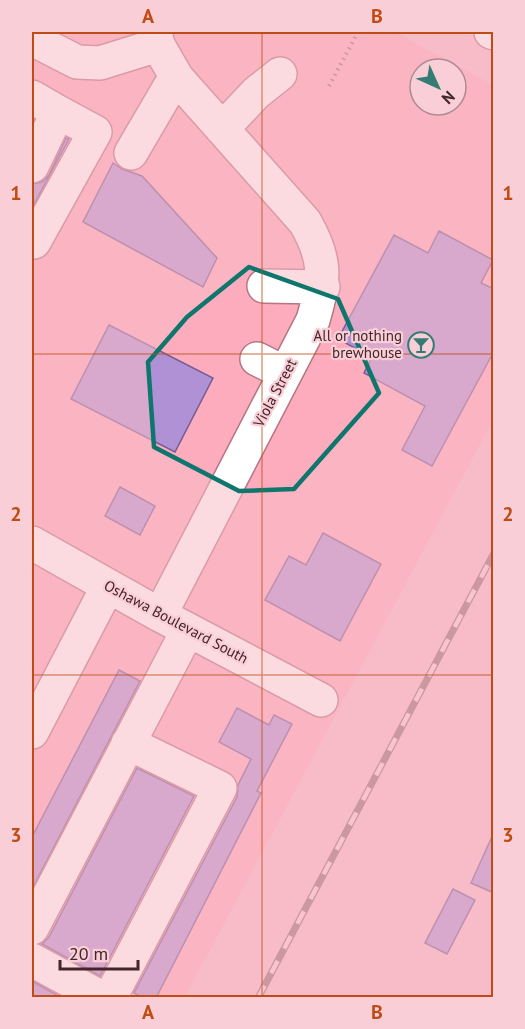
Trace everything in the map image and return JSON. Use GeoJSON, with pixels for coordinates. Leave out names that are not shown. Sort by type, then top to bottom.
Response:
{"type":"FeatureCollection","features":[{"type":"Feature","properties":{"kind":"street"},"geometry":{"type":"LineString","coordinates":[[32,39],[77,62],[100,63],[156,38]]}},
{"type":"Feature","properties":{"kind":"street","name":"Viola Street"},"geometry":{"type":"LineString","coordinates":[[32,928],[128,743],[271,366],[314,320],[323,287],[323,264],[316,241],[305,222],[177,78],[156,38]]}},
{"type":"Feature","properties":{"kind":"street"},"geometry":{"type":"LineString","coordinates":[[222,129],[256,93],[280,74]]}},
{"type":"Feature","properties":{"kind":"street"},"geometry":{"type":"LineString","coordinates":[[131,153],[177,78]]}},
{"type":"Feature","properties":{"kind":"street"},"geometry":{"type":"LineString","coordinates":[[32,166],[38,101],[95,132],[34,242],[32,241]]}},
{"type":"Feature","properties":{"kind":"street"},"geometry":{"type":"LineString","coordinates":[[264,286],[323,287]]}},
{"type":"Feature","properties":{"kind":"street","name":"Oshawa Boulevard South"},"geometry":{"type":"LineString","coordinates":[[32,543],[174,623],[321,700]]}},
{"type":"Feature","properties":{"kind":"street"},"geometry":{"type":"LineString","coordinates":[[32,732],[108,586]]}},
{"type":"Feature","properties":{"kind":"street"},"geometry":{"type":"LineString","coordinates":[[110,998],[220,788],[128,743]]}},
{"type":"Feature","properties":{"kind":"street"},"geometry":{"type":"LineString","coordinates":[[32,960],[102,998]]}},
{"type":"Feature","properties":{"kind":"path"},"geometry":{"type":"LineString","coordinates":[[329,86],[358,32]]}},
{"type":"Feature","properties":{"kind":"highlighted area"},"geometry":{"type":"Polygon","coordinates":[[[249,267],[338,299],[379,393],[294,489],[239,491],[154,447],[148,362],[187,317],[249,267]]]}},
{"type":"Feature","properties":{"kind":"shaded area"},"geometry":{"type":"Polygon","coordinates":[[[32,32],[395,32],[441,57],[408,57],[408,117],[468,117],[468,71],[493,85],[493,420],[185,997],[32,997],[32,32]]]}},
{"type":"Feature","properties":{"kind":"building"},"geometry":{"type":"Polygon","coordinates":[[[66,138],[69,139],[32,208],[32,184],[42,182],[49,175],[66,138]]]}},
{"type":"Feature","properties":{"kind":"building"},"geometry":{"type":"Polygon","coordinates":[[[113,163],[142,176],[217,258],[203,287],[83,222],[113,163]]]}},
{"type":"Feature","properties":{"kind":"building","name":"All or nothing brewhouse"},"geometry":{"type":"Polygon","coordinates":[[[439,231],[493,260],[481,283],[494,289],[494,351],[432,466],[402,450],[425,406],[364,373],[372,357],[338,339],[394,235],[428,253],[439,231]]]}},
{"type":"Feature","properties":{"kind":"building"},"geometry":{"type":"Polygon","coordinates":[[[109,325],[213,378],[175,452],[71,399],[109,325]]]}},
{"type":"Feature","properties":{"kind":"building"},"geometry":{"type":"Polygon","coordinates":[[[120,487],[155,506],[140,535],[105,516],[120,487]]]}},
{"type":"Feature","properties":{"kind":"building"},"geometry":{"type":"Polygon","coordinates":[[[323,533],[381,564],[340,641],[265,600],[289,556],[306,565],[323,533]]]}},
{"type":"Feature","properties":{"kind":"building"},"geometry":{"type":"Polygon","coordinates":[[[119,670],[140,681],[32,889],[32,837],[119,670]]]}},
{"type":"Feature","properties":{"kind":"building"},"geometry":{"type":"Polygon","coordinates":[[[237,708],[269,725],[274,715],[292,724],[257,791],[261,793],[156,998],[143,998],[134,993],[237,797],[238,785],[251,759],[219,742],[237,708]]]}},
{"type":"Feature","properties":{"kind":"building"},"geometry":{"type":"Polygon","coordinates":[[[137,768],[194,796],[100,976],[42,944],[49,937],[137,768]]]}},
{"type":"Feature","properties":{"kind":"building"},"geometry":{"type":"Polygon","coordinates":[[[494,832],[494,893],[471,883],[494,832]]]}},
{"type":"Feature","properties":{"kind":"building"},"geometry":{"type":"Polygon","coordinates":[[[453,889],[475,900],[447,954],[425,943],[453,889]]]}},
{"type":"Feature","properties":{"kind":"building"},"geometry":{"type":"Polygon","coordinates":[[[32,981],[62,998],[32,998],[32,981]]]}},
{"type":"Feature","properties":{"kind":"railway"},"geometry":{"type":"LineString","coordinates":[[258,998],[494,553]]}},
{"type":"Feature","properties":{"kind":"place","name":"All or nothing brewhouse"},"geometry":{"type":"Point","coordinates":[421,345]}}]}
